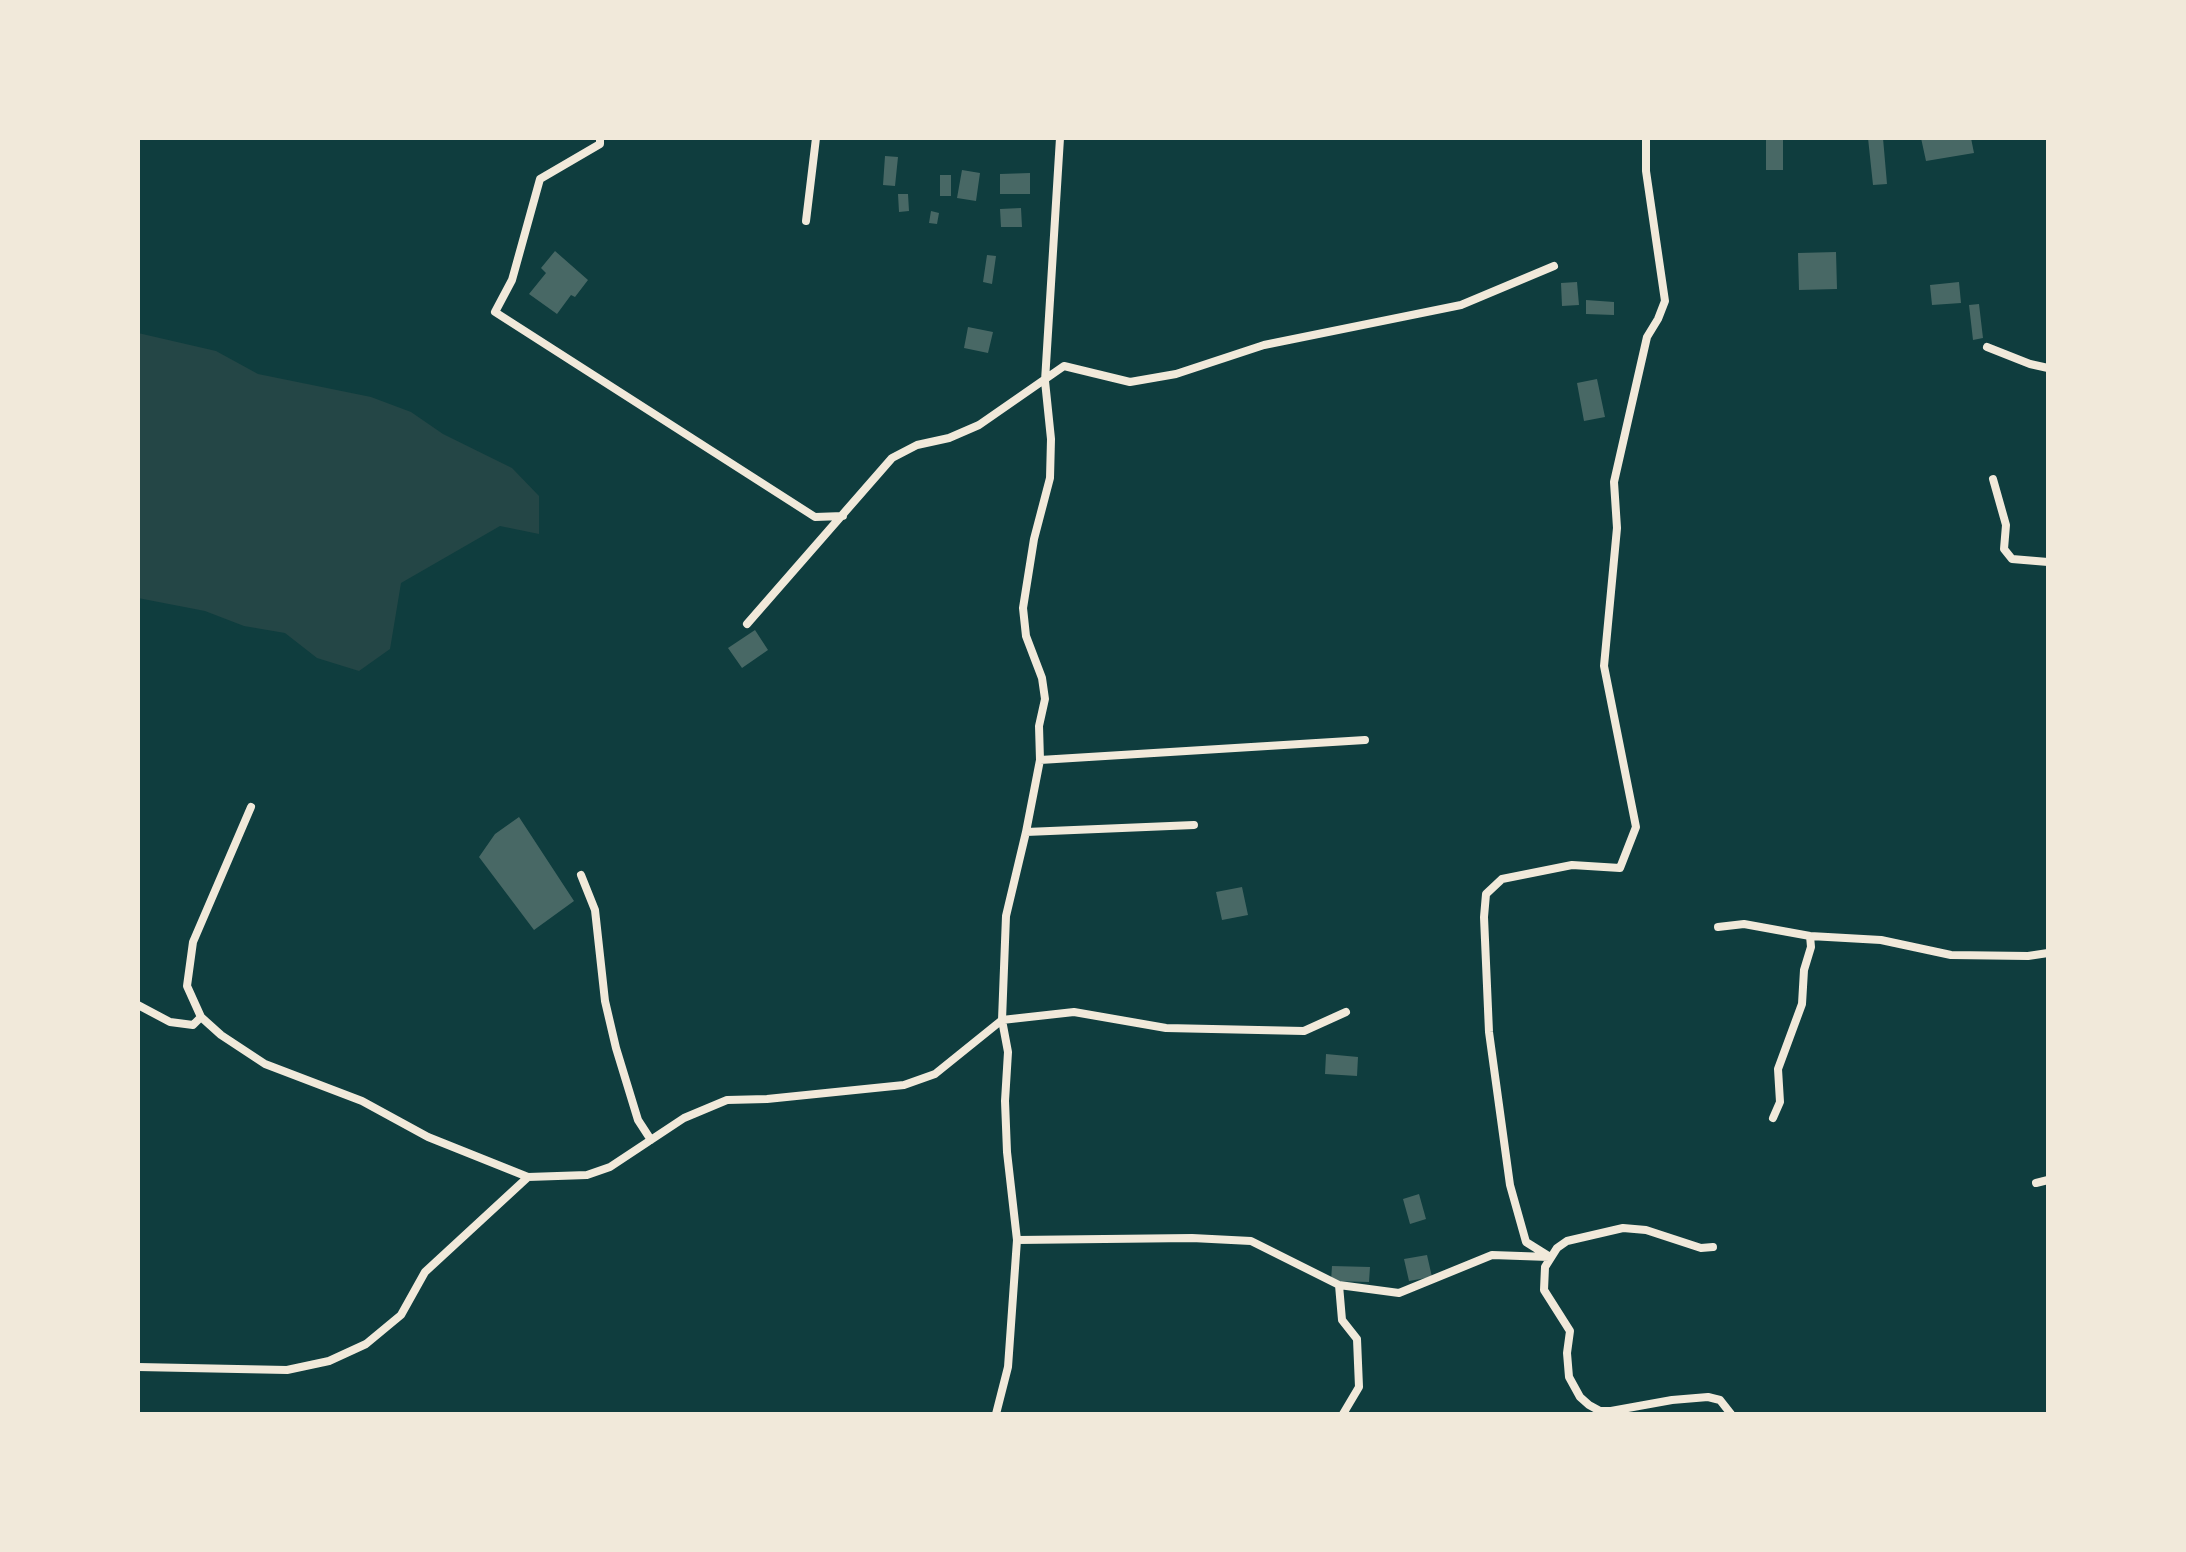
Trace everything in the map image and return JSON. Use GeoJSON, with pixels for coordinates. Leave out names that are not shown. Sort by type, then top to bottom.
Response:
{"type":"FeatureCollection","features":[{"type":"Feature","properties":{"kind":"street"},"geometry":{"type":"LineString","coordinates":[[600,138],[600,144],[540,179],[512,280],[495,312],[815,517],[843,516]]}},
{"type":"Feature","properties":{"kind":"street"},"geometry":{"type":"LineString","coordinates":[[806,221],[816,138]]}},
{"type":"Feature","properties":{"kind":"street"},"geometry":{"type":"LineString","coordinates":[[996,1414],[1008,1367],[1017,1240],[1007,1152],[1005,1101],[1008,1052],[1002,1020],[1006,916],[1040,760],[1039,726],[1045,699],[1042,678],[1026,636],[1023,608],[1034,539],[1050,478],[1051,439],[1045,381],[1060,138]]}},
{"type":"Feature","properties":{"kind":"street"},"geometry":{"type":"LineString","coordinates":[[1550,1257],[1526,1242],[1510,1185],[1489,1032],[1484,917],[1486,894],[1502,879],[1572,865],[1620,868],[1636,827],[1604,666],[1617,528],[1614,482],[1647,337],[1665,301],[1646,171],[1646,138]]}},
{"type":"Feature","properties":{"kind":"street"},"geometry":{"type":"LineString","coordinates":[[747,624],[892,458],[917,445],[949,438],[979,425],[1064,366],[1130,382],[1176,374],[1264,345],[1461,305],[1554,266]]}},
{"type":"Feature","properties":{"kind":"street"},"geometry":{"type":"LineString","coordinates":[[1987,347],[2048,368]]}},
{"type":"Feature","properties":{"kind":"street"},"geometry":{"type":"LineString","coordinates":[[1993,479],[2006,525],[2004,549],[2012,559],[2048,562]]}},
{"type":"Feature","properties":{"kind":"street"},"geometry":{"type":"LineString","coordinates":[[1040,760],[1365,740]]}},
{"type":"Feature","properties":{"kind":"street"},"geometry":{"type":"LineString","coordinates":[[251,807],[193,942],[187,986],[201,1017],[221,1035],[265,1064],[362,1101],[428,1137],[528,1177],[587,1175],[610,1167],[684,1118],[727,1100],[904,1085],[935,1074],[1002,1020],[1074,1012],[1166,1028],[1304,1031],[1346,1012]]}},
{"type":"Feature","properties":{"kind":"street"},"geometry":{"type":"LineString","coordinates":[[1026,832],[1194,825]]}},
{"type":"Feature","properties":{"kind":"street"},"geometry":{"type":"LineString","coordinates":[[581,875],[595,910],[605,1001],[616,1048],[638,1120],[651,1140]]}},
{"type":"Feature","properties":{"kind":"street"},"geometry":{"type":"LineString","coordinates":[[1718,927],[1744,924],[1810,936],[1881,940],[1951,955],[2028,956],[2048,953]]}},
{"type":"Feature","properties":{"kind":"street"},"geometry":{"type":"LineString","coordinates":[[1773,1118],[1780,1102],[1778,1069],[1802,1004],[1810,936]]}},
{"type":"Feature","properties":{"kind":"street"},"geometry":{"type":"LineString","coordinates":[[138,1005],[170,1022],[193,1025],[201,1017]]}},
{"type":"Feature","properties":{"kind":"street"},"geometry":{"type":"LineString","coordinates":[[138,1367],[287,1370],[329,1361],[366,1344],[401,1315],[425,1272],[528,1177]]}},
{"type":"Feature","properties":{"kind":"street"},"geometry":{"type":"LineString","coordinates":[[2036,1183],[2048,1180]]}},
{"type":"Feature","properties":{"kind":"street"},"geometry":{"type":"LineString","coordinates":[[1713,1247],[1701,1248],[1646,1230],[1623,1228],[1567,1241],[1557,1248],[1545,1267],[1544,1290],[1570,1331],[1567,1353],[1569,1377],[1580,1397],[1589,1405],[1600,1411],[1611,1411],[1708,1397],[1720,1400],[1731,1414]]}},
{"type":"Feature","properties":{"kind":"street"},"geometry":{"type":"LineString","coordinates":[[1017,1240],[1192,1238],[1251,1241],[1339,1285],[1399,1293],[1492,1255],[1550,1257]]}},
{"type":"Feature","properties":{"kind":"street"},"geometry":{"type":"LineString","coordinates":[[1339,1285],[1342,1320],[1357,1339],[1359,1387],[1343,1414]]}},
{"type":"Feature","properties":{"kind":"shaded area"},"geometry":{"type":"Polygon","coordinates":[[[138,333],[216,351],[258,374],[371,397],[411,412],[443,434],[512,468],[539,496],[539,534],[500,526],[401,583],[390,649],[359,671],[317,658],[285,633],[244,626],[205,611],[138,598],[138,333]]]}},
{"type":"Feature","properties":{"kind":"building"},"geometry":{"type":"Polygon","coordinates":[[[1766,138],[1783,138],[1783,170],[1766,170],[1766,138]]]}},
{"type":"Feature","properties":{"kind":"building"},"geometry":{"type":"Polygon","coordinates":[[[1868,138],[1883,138],[1887,184],[1873,185],[1868,138]]]}},
{"type":"Feature","properties":{"kind":"building"},"geometry":{"type":"Polygon","coordinates":[[[1921,138],[1971,138],[1974,153],[1926,161],[1921,138]]]}},
{"type":"Feature","properties":{"kind":"building"},"geometry":{"type":"Polygon","coordinates":[[[885,156],[898,157],[895,186],[883,185],[885,156]]]}},
{"type":"Feature","properties":{"kind":"building"},"geometry":{"type":"Polygon","coordinates":[[[962,170],[980,173],[976,201],[957,198],[962,170]]]}},
{"type":"Feature","properties":{"kind":"building"},"geometry":{"type":"Polygon","coordinates":[[[1030,173],[1030,194],[1000,194],[1000,174],[1030,173]]]}},
{"type":"Feature","properties":{"kind":"building"},"geometry":{"type":"Polygon","coordinates":[[[940,175],[951,175],[951,196],[940,196],[940,175]]]}},
{"type":"Feature","properties":{"kind":"building"},"geometry":{"type":"Polygon","coordinates":[[[898,194],[908,194],[909,211],[899,212],[898,194]]]}},
{"type":"Feature","properties":{"kind":"building"},"geometry":{"type":"Polygon","coordinates":[[[1021,208],[1022,227],[1001,227],[1000,209],[1021,208]]]}},
{"type":"Feature","properties":{"kind":"building"},"geometry":{"type":"Polygon","coordinates":[[[931,211],[939,213],[937,224],[929,223],[931,211]]]}},
{"type":"Feature","properties":{"kind":"building"},"geometry":{"type":"Polygon","coordinates":[[[555,251],[588,280],[575,297],[571,295],[557,314],[529,294],[546,273],[541,268],[555,251]]]}},
{"type":"Feature","properties":{"kind":"building"},"geometry":{"type":"Polygon","coordinates":[[[1836,252],[1837,289],[1799,290],[1798,253],[1836,252]]]}},
{"type":"Feature","properties":{"kind":"building"},"geometry":{"type":"Polygon","coordinates":[[[987,255],[996,256],[992,284],[983,282],[987,255]]]}},
{"type":"Feature","properties":{"kind":"building"},"geometry":{"type":"Polygon","coordinates":[[[1577,282],[1579,305],[1562,306],[1561,283],[1577,282]]]}},
{"type":"Feature","properties":{"kind":"building"},"geometry":{"type":"Polygon","coordinates":[[[1959,282],[1961,303],[1932,305],[1930,285],[1959,282]]]}},
{"type":"Feature","properties":{"kind":"building"},"geometry":{"type":"Polygon","coordinates":[[[1586,300],[1614,302],[1614,315],[1586,314],[1586,300]]]}},
{"type":"Feature","properties":{"kind":"building"},"geometry":{"type":"Polygon","coordinates":[[[1979,304],[1983,338],[1973,340],[1969,305],[1979,304]]]}},
{"type":"Feature","properties":{"kind":"building"},"geometry":{"type":"Polygon","coordinates":[[[968,327],[993,332],[988,353],[964,348],[968,327]]]}},
{"type":"Feature","properties":{"kind":"building"},"geometry":{"type":"Polygon","coordinates":[[[1597,379],[1605,417],[1584,421],[1577,383],[1597,379]]]}},
{"type":"Feature","properties":{"kind":"building"},"geometry":{"type":"Polygon","coordinates":[[[755,630],[768,650],[742,668],[728,648],[755,630]]]}},
{"type":"Feature","properties":{"kind":"building"},"geometry":{"type":"Polygon","coordinates":[[[519,817],[574,901],[534,930],[479,857],[495,834],[519,817]]]}},
{"type":"Feature","properties":{"kind":"building"},"geometry":{"type":"Polygon","coordinates":[[[1242,887],[1248,915],[1222,920],[1216,892],[1242,887]]]}},
{"type":"Feature","properties":{"kind":"building"},"geometry":{"type":"Polygon","coordinates":[[[1326,1054],[1358,1057],[1357,1076],[1325,1074],[1326,1054]]]}},
{"type":"Feature","properties":{"kind":"building"},"geometry":{"type":"Polygon","coordinates":[[[1419,1194],[1426,1219],[1410,1224],[1403,1199],[1419,1194]]]}},
{"type":"Feature","properties":{"kind":"building"},"geometry":{"type":"Polygon","coordinates":[[[1427,1255],[1432,1277],[1409,1281],[1404,1259],[1427,1255]]]}},
{"type":"Feature","properties":{"kind":"building"},"geometry":{"type":"Polygon","coordinates":[[[1332,1266],[1370,1267],[1369,1282],[1331,1281],[1332,1266]]]}}]}
